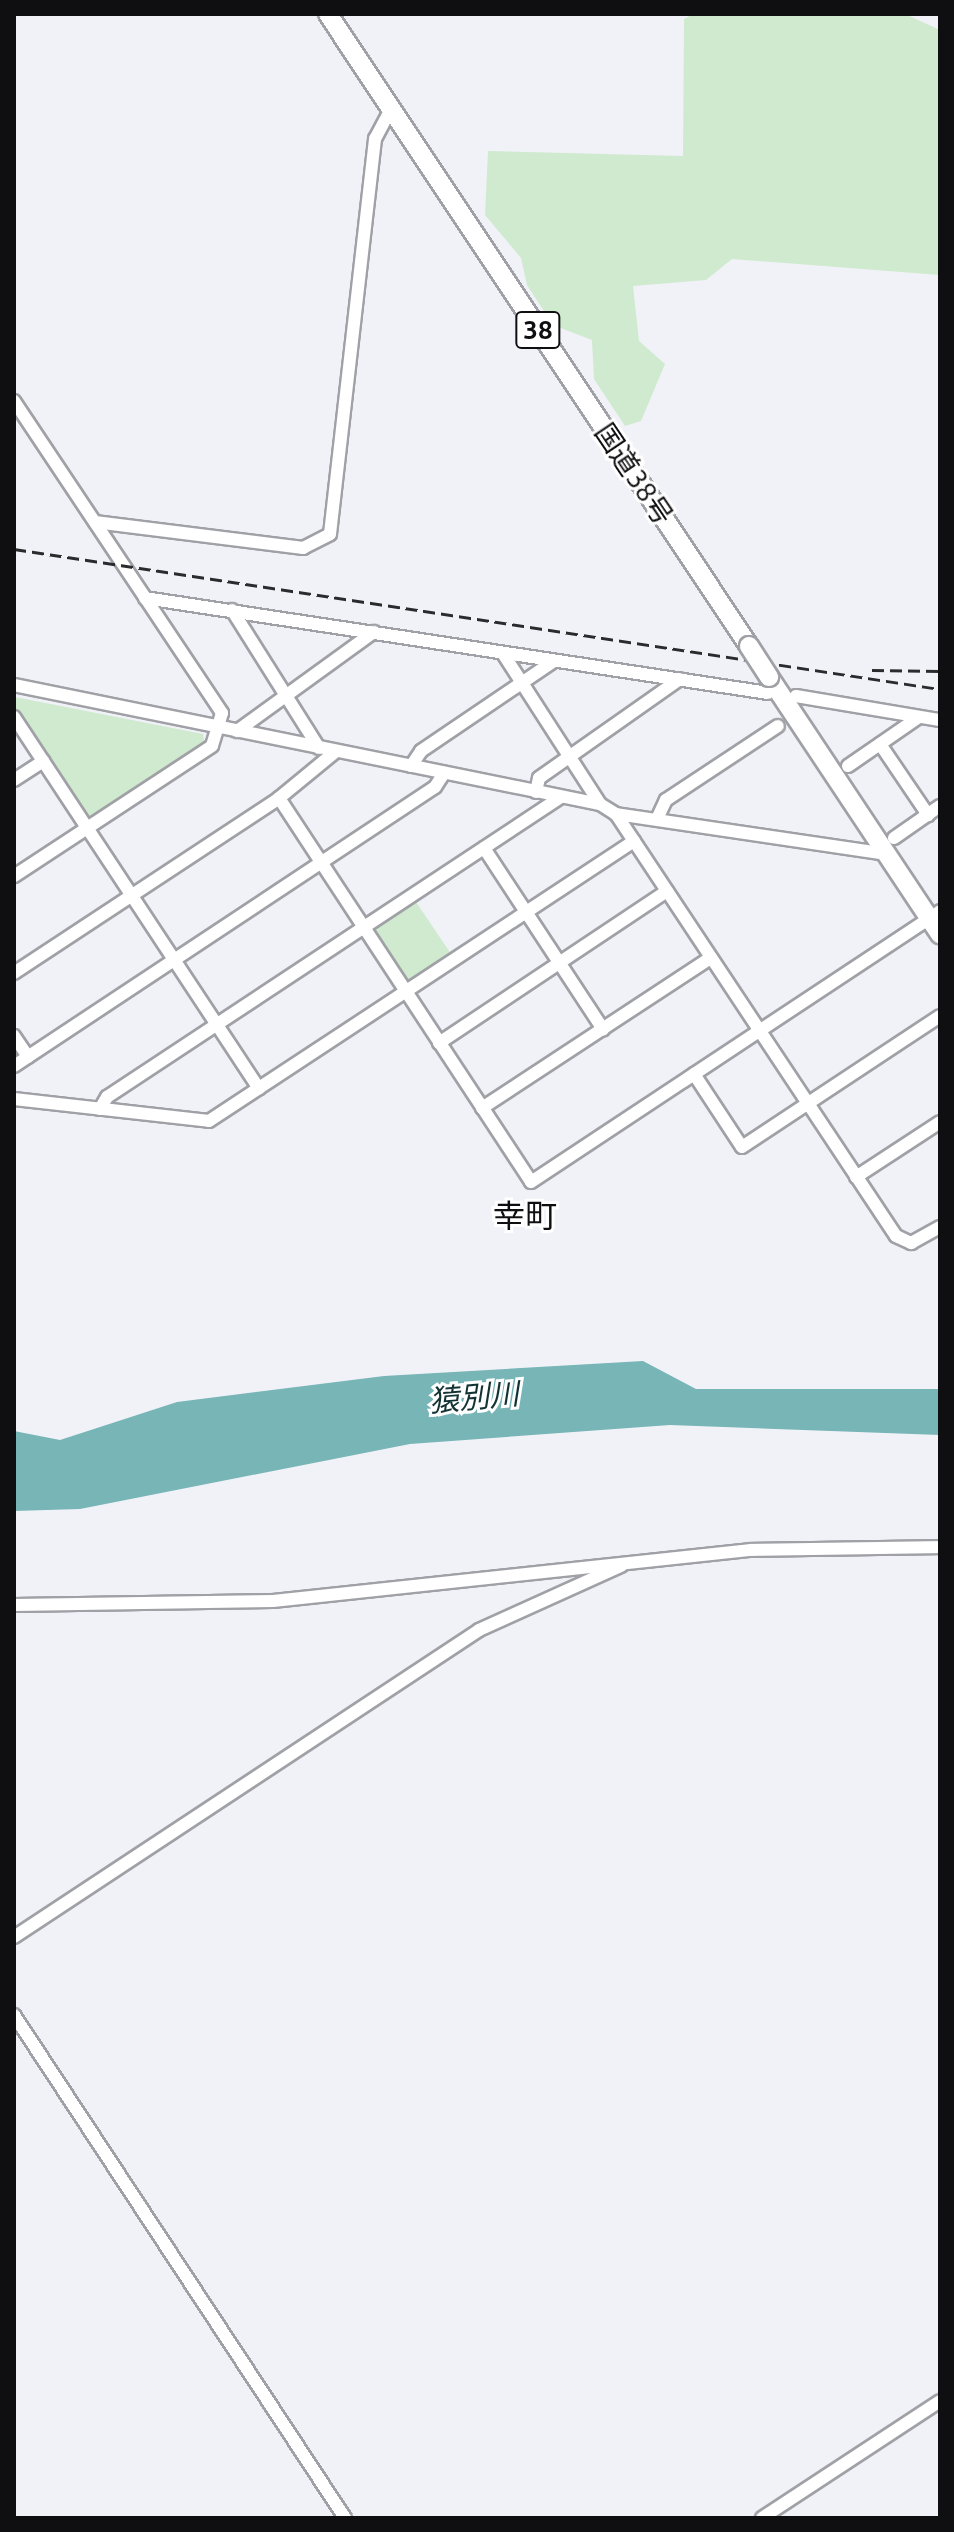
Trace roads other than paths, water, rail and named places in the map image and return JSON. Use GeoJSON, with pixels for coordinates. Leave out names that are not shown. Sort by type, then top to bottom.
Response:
{"type":"FeatureCollection","features":[{"type":"Feature","properties":{"kind":"highway","name":"国道38号"},"geometry":{"type":"LineString","coordinates":[[328,14],[749,646],[769,685],[890,846],[937,921]]}},
{"type":"Feature","properties":{"kind":"street"},"geometry":{"type":"LineString","coordinates":[[95,522],[303,548],[330,534],[375,139],[391,109]]}},
{"type":"Feature","properties":{"kind":"street"},"geometry":{"type":"LineString","coordinates":[[14,401],[222,713],[221,728],[212,746],[14,876]]}},
{"type":"Feature","properties":{"kind":"street"},"geometry":{"type":"LineString","coordinates":[[145,598],[504,655],[680,679],[769,685]]}},
{"type":"Feature","properties":{"kind":"street"},"geometry":{"type":"LineString","coordinates":[[232,610],[319,748]]}},
{"type":"Feature","properties":{"kind":"street"},"geometry":{"type":"LineString","coordinates":[[237,731],[374,632]]}},
{"type":"Feature","properties":{"kind":"street"},"geometry":{"type":"LineString","coordinates":[[504,655],[600,804]]}},
{"type":"Feature","properties":{"kind":"street"},"geometry":{"type":"LineString","coordinates":[[411,766],[421,751],[554,661]]}},
{"type":"Feature","properties":{"kind":"street"},"geometry":{"type":"LineString","coordinates":[[536,792],[539,778],[680,679]]}},
{"type":"Feature","properties":{"kind":"street"},"geometry":{"type":"LineString","coordinates":[[14,685],[600,804],[616,814],[856,1177],[904,1241],[940,1227]]}},
{"type":"Feature","properties":{"kind":"street"},"geometry":{"type":"LineString","coordinates":[[796,696],[940,720]]}},
{"type":"Feature","properties":{"kind":"street"},"geometry":{"type":"LineString","coordinates":[[14,717],[259,1088]]}},
{"type":"Feature","properties":{"kind":"street"},"geometry":{"type":"LineString","coordinates":[[848,766],[919,717]]}},
{"type":"Feature","properties":{"kind":"street"},"geometry":{"type":"LineString","coordinates":[[657,819],[666,800],[778,726]]}},
{"type":"Feature","properties":{"kind":"street"},"geometry":{"type":"LineString","coordinates":[[880,744],[928,815]]}},
{"type":"Feature","properties":{"kind":"street"},"geometry":{"type":"LineString","coordinates":[[14,973],[279,798],[335,752]]}},
{"type":"Feature","properties":{"kind":"street"},"geometry":{"type":"LineString","coordinates":[[14,780],[43,761]]}},
{"type":"Feature","properties":{"kind":"street"},"geometry":{"type":"LineString","coordinates":[[14,1066],[435,787],[444,773]]}},
{"type":"Feature","properties":{"kind":"street"},"geometry":{"type":"LineString","coordinates":[[100,1109],[107,1097],[561,797]]}},
{"type":"Feature","properties":{"kind":"street"},"geometry":{"type":"LineString","coordinates":[[279,798],[531,1182],[759,1031],[937,921]]}},
{"type":"Feature","properties":{"kind":"street"},"geometry":{"type":"LineString","coordinates":[[616,814],[890,846],[940,806]]}},
{"type":"Feature","properties":{"kind":"street"},"geometry":{"type":"LineString","coordinates":[[14,1099],[209,1121],[634,841]]}},
{"type":"Feature","properties":{"kind":"street"},"geometry":{"type":"LineString","coordinates":[[484,848],[603,1029]]}},
{"type":"Feature","properties":{"kind":"street"},"geometry":{"type":"LineString","coordinates":[[439,1043],[667,891]]}},
{"type":"Feature","properties":{"kind":"street"},"geometry":{"type":"LineString","coordinates":[[482,1108],[710,958]]}},
{"type":"Feature","properties":{"kind":"street"},"geometry":{"type":"LineString","coordinates":[[694,1074],[742,1147],[940,1016]]}},
{"type":"Feature","properties":{"kind":"street"},"geometry":{"type":"LineString","coordinates":[[14,1036],[28,1057]]}},
{"type":"Feature","properties":{"kind":"street"},"geometry":{"type":"LineString","coordinates":[[856,1177],[940,1122]]}},
{"type":"Feature","properties":{"kind":"street"},"geometry":{"type":"LineString","coordinates":[[14,1605],[273,1601],[751,1550],[940,1547]]}},
{"type":"Feature","properties":{"kind":"street"},"geometry":{"type":"LineString","coordinates":[[14,1937],[479,1630],[631,1562]]}},
{"type":"Feature","properties":{"kind":"street"},"geometry":{"type":"LineString","coordinates":[[14,2015],[345,2518]]}},
{"type":"Feature","properties":{"kind":"street"},"geometry":{"type":"LineString","coordinates":[[762,2518],[940,2401]]}},
{"type":"Feature","properties":{"kind":"water","name":"猿別川"},"geometry":{"type":"Polygon","coordinates":[[[643,1361],[696,1389],[940,1389],[940,1435],[670,1425],[410,1444],[80,1509],[14,1511],[14,1431],[60,1440],[177,1402],[384,1376],[643,1361]]]}},
{"type":"Feature","properties":{"kind":"railway"},"geometry":{"type":"LineString","coordinates":[[14,549],[940,689]]}},
{"type":"Feature","properties":{"kind":"railway"},"geometry":{"type":"LineString","coordinates":[[872,670],[940,671]]}},
{"type":"Feature","properties":{"kind":"district","name":"幸町"},"geometry":{"type":"Point","coordinates":[525,1215]}}]}
